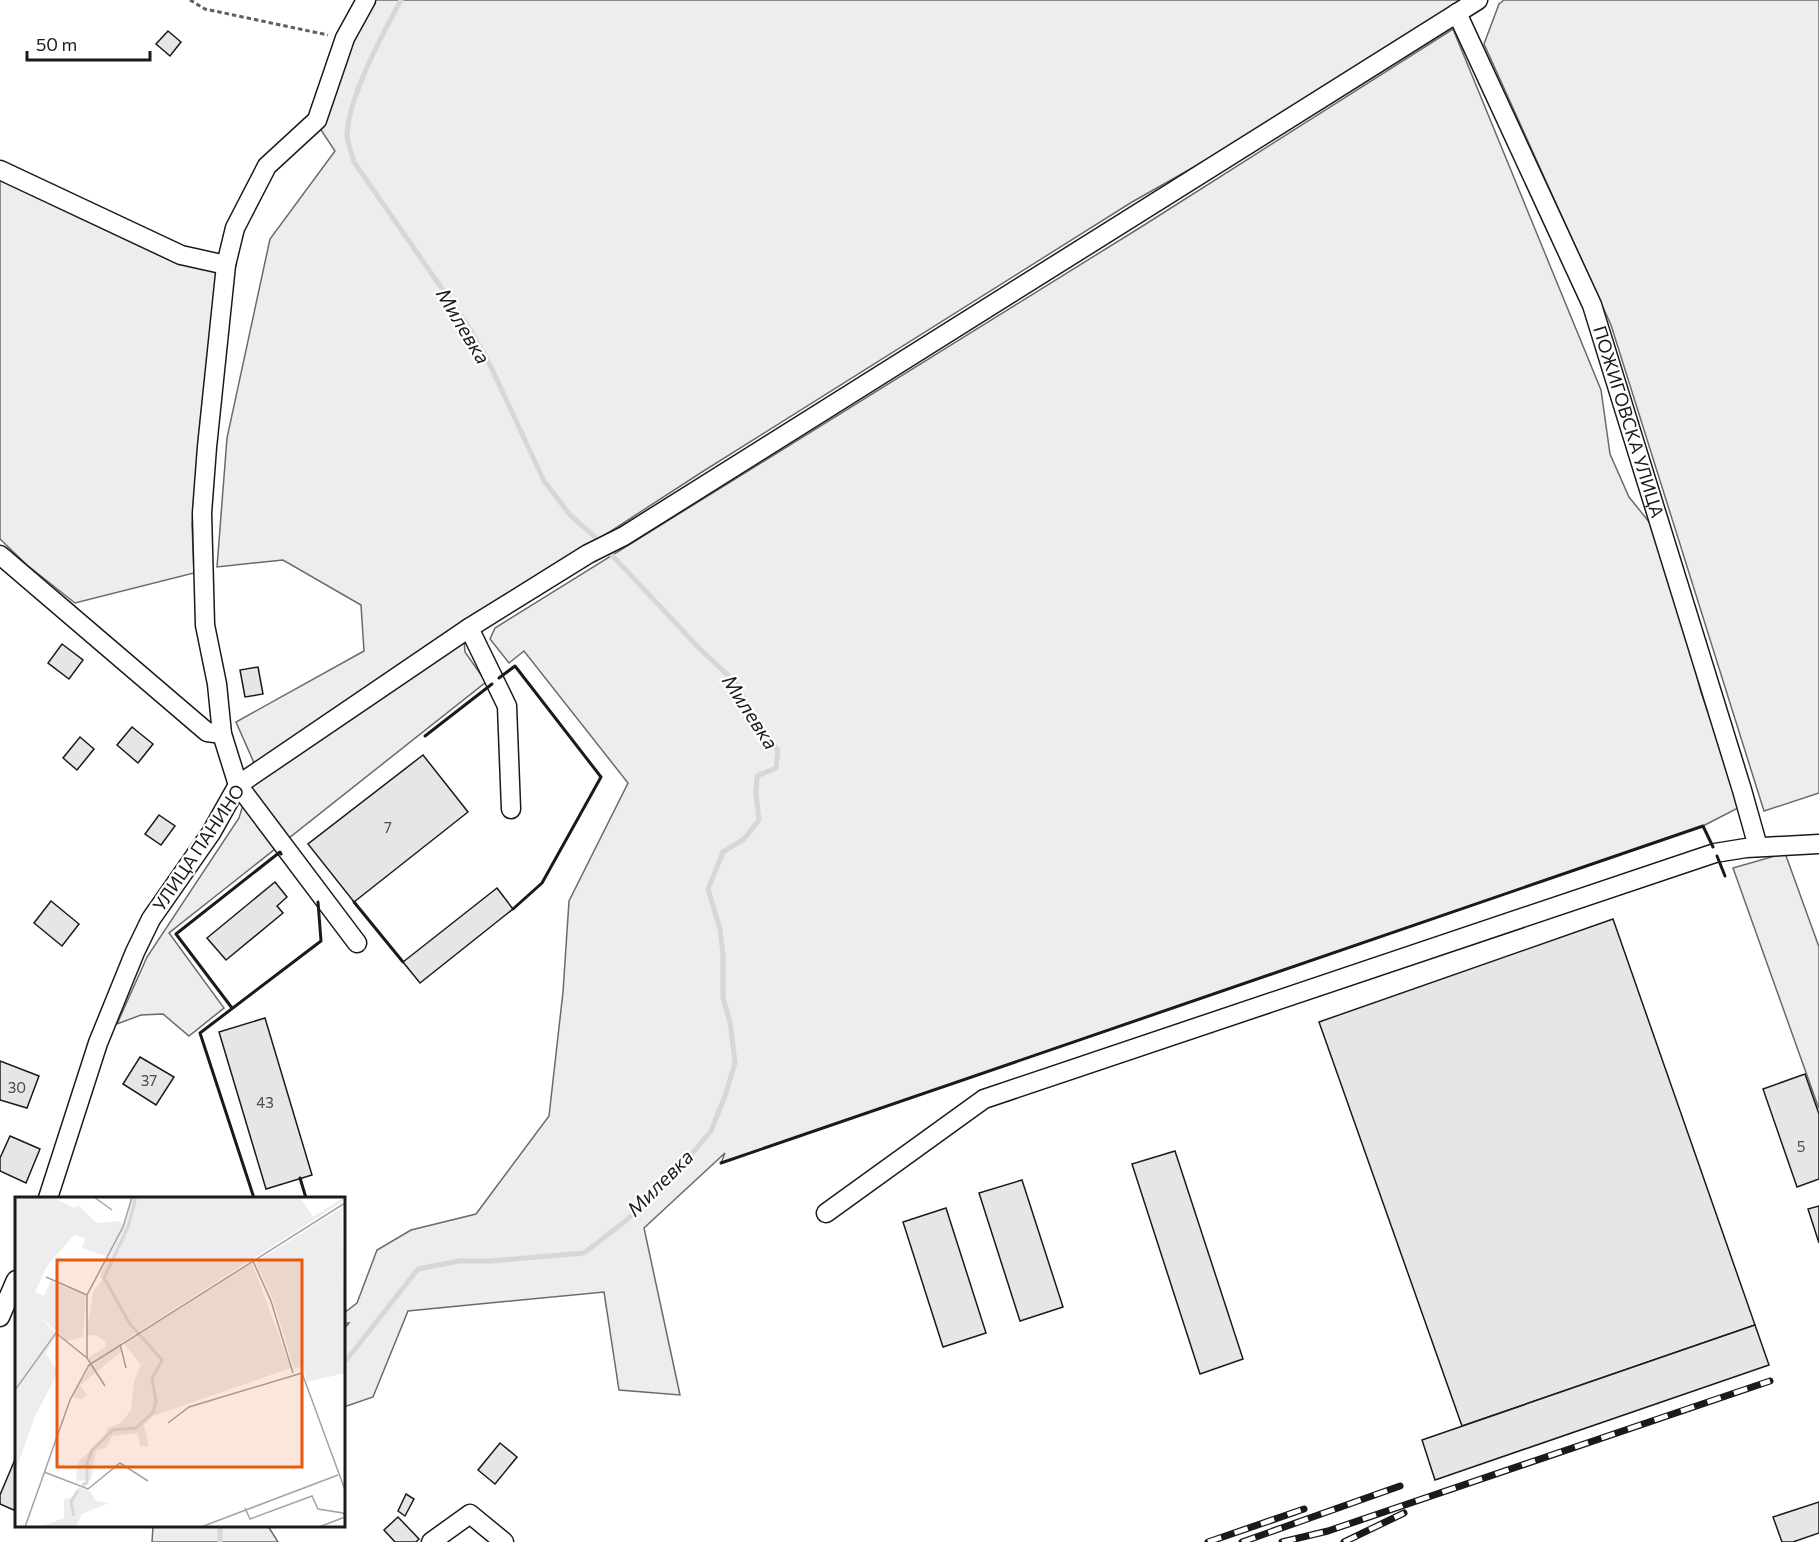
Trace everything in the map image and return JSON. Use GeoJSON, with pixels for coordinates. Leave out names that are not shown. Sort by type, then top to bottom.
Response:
{"type":"FeatureCollection","features":[{"type":"Feature","properties":{"kind":"street"},"geometry":{"type":"LineString","coordinates":[[357,943],[238,785],[222,734],[217,684],[205,626],[202,513],[226,265],[235,228],[267,166],[317,120],[345,38],[366,0]]}},
{"type":"Feature","properties":{"kind":"street","name":"УЛИЦА ПАНИНО"},"geometry":{"type":"LineString","coordinates":[[48,1197],[98,1043],[135,952],[151,919],[211,833],[238,785],[469,628],[588,554],[624,536],[1478,0]]}},
{"type":"Feature","properties":{"kind":"street","name":"ПОЖИГОВСКА УЛИЦА"},"geometry":{"type":"LineString","coordinates":[[1458,13],[1592,305],[1743,790],[1752,848]]}},
{"type":"Feature","properties":{"kind":"street"},"geometry":{"type":"LineString","coordinates":[[0,170],[181,255],[226,265]]}},
{"type":"Feature","properties":{"kind":"street"},"geometry":{"type":"LineString","coordinates":[[0,555],[207,732],[222,734]]}},
{"type":"Feature","properties":{"kind":"street"},"geometry":{"type":"LineString","coordinates":[[469,628],[507,706],[512,809]]}},
{"type":"Feature","properties":{"kind":"street"},"geometry":{"type":"LineString","coordinates":[[826,1213],[984,1099],[1715,853],[1819,844]]}},
{"type":"Feature","properties":{"kind":"street"},"geometry":{"type":"LineString","coordinates":[[0,1317],[15,1282]]}},
{"type":"Feature","properties":{"kind":"street"},"geometry":{"type":"LineString","coordinates":[[431,1542],[470,1514],[504,1542]]}},
{"type":"Feature","properties":{"kind":"path"},"geometry":{"type":"LineString","coordinates":[[190,0],[205,9],[345,38]]}},
{"type":"Feature","properties":{"kind":"shaded area"},"geometry":{"type":"Polygon","coordinates":[[[367,0],[1460,0],[1339,85],[1132,202],[702,472],[463,627],[465,652],[486,682],[169,933],[224,1008],[189,1036],[163,1014],[141,1015],[117,1024],[147,957],[239,818],[255,765],[236,722],[364,651],[361,605],[283,560],[217,567],[227,438],[270,239],[335,151],[317,124],[367,0]]]}},
{"type":"Feature","properties":{"kind":"shaded area"},"geometry":{"type":"Polygon","coordinates":[[[1504,0],[1819,0],[1819,793],[1764,811],[1611,325],[1484,44],[1499,4],[1504,0]]]}},
{"type":"Feature","properties":{"kind":"shaded area"},"geometry":{"type":"Polygon","coordinates":[[[1453,29],[1601,390],[1610,454],[1629,497],[1654,528],[1671,578],[1701,692],[1740,807],[1703,826],[721,1163],[725,1153],[644,1228],[680,1395],[619,1390],[604,1292],[408,1311],[373,1397],[345,1407],[345,1328],[349,1323],[345,1323],[345,1312],[357,1303],[377,1250],[411,1230],[476,1214],[549,1116],[563,992],[569,901],[628,783],[524,651],[509,663],[490,639],[495,628],[1141,227],[1453,29]]]}},
{"type":"Feature","properties":{"kind":"shaded area"},"geometry":{"type":"Polygon","coordinates":[[[0,179],[219,269],[199,433],[192,524],[194,573],[75,603],[27,565],[0,539],[0,179]]]}},
{"type":"Feature","properties":{"kind":"shaded area"},"geometry":{"type":"Polygon","coordinates":[[[1785,853],[1819,947],[1819,1109],[1733,868],[1785,853]]]}},
{"type":"Feature","properties":{"kind":"shaded area"},"geometry":{"type":"Polygon","coordinates":[[[153,1527],[269,1527],[278,1542],[152,1542],[153,1527]]]}},
{"type":"Feature","properties":{"kind":"building"},"geometry":{"type":"Polygon","coordinates":[[[168,31],[181,42],[170,56],[156,44],[168,31]]]}},
{"type":"Feature","properties":{"kind":"building"},"geometry":{"type":"Polygon","coordinates":[[[62,644],[83,660],[69,679],[48,663],[62,644]]]}},
{"type":"Feature","properties":{"kind":"building"},"geometry":{"type":"Polygon","coordinates":[[[258,667],[263,694],[245,697],[240,670],[258,667]]]}},
{"type":"Feature","properties":{"kind":"building"},"geometry":{"type":"Polygon","coordinates":[[[132,727],[153,744],[138,763],[117,745],[132,727]]]}},
{"type":"Feature","properties":{"kind":"building"},"geometry":{"type":"Polygon","coordinates":[[[80,737],[94,749],[77,770],[63,758],[80,737]]]}},
{"type":"Feature","properties":{"kind":"building"},"geometry":{"type":"Polygon","coordinates":[[[423,755],[468,812],[354,902],[308,844],[423,755]]]}},
{"type":"Feature","properties":{"kind":"building"},"geometry":{"type":"Polygon","coordinates":[[[159,815],[175,826],[161,845],[145,834],[159,815]]]}},
{"type":"Feature","properties":{"kind":"building"},"geometry":{"type":"Polygon","coordinates":[[[275,882],[287,897],[277,906],[283,913],[226,960],[207,938],[275,882]]]}},
{"type":"Feature","properties":{"kind":"building"},"geometry":{"type":"Polygon","coordinates":[[[497,888],[513,909],[420,983],[403,962],[497,888]]]}},
{"type":"Feature","properties":{"kind":"building"},"geometry":{"type":"Polygon","coordinates":[[[51,901],[79,924],[62,946],[34,923],[51,901]]]}},
{"type":"Feature","properties":{"kind":"building"},"geometry":{"type":"Polygon","coordinates":[[[1613,919],[1755,1325],[1462,1426],[1319,1022],[1613,919]]]}},
{"type":"Feature","properties":{"kind":"building"},"geometry":{"type":"Polygon","coordinates":[[[265,1018],[312,1175],[266,1189],[219,1032],[265,1018]]]}},
{"type":"Feature","properties":{"kind":"building"},"geometry":{"type":"Polygon","coordinates":[[[140,1057],[174,1077],[156,1105],[123,1084],[140,1057]]]}},
{"type":"Feature","properties":{"kind":"building"},"geometry":{"type":"Polygon","coordinates":[[[0,1061],[39,1076],[27,1108],[0,1100],[0,1061]]]}},
{"type":"Feature","properties":{"kind":"building"},"geometry":{"type":"Polygon","coordinates":[[[1805,1074],[1819,1114],[1819,1179],[1797,1187],[1763,1089],[1805,1074]]]}},
{"type":"Feature","properties":{"kind":"building"},"geometry":{"type":"Polygon","coordinates":[[[10,1136],[40,1149],[26,1183],[0,1171],[0,1158],[10,1136]]]}},
{"type":"Feature","properties":{"kind":"building"},"geometry":{"type":"Polygon","coordinates":[[[1175,1151],[1243,1359],[1200,1374],[1132,1164],[1175,1151]]]}},
{"type":"Feature","properties":{"kind":"building"},"geometry":{"type":"Polygon","coordinates":[[[1022,1180],[1063,1307],[1020,1321],[979,1193],[1022,1180]]]}},
{"type":"Feature","properties":{"kind":"building"},"geometry":{"type":"Polygon","coordinates":[[[1819,1206],[1819,1243],[1808,1209],[1819,1206]]]}},
{"type":"Feature","properties":{"kind":"building"},"geometry":{"type":"Polygon","coordinates":[[[946,1208],[986,1333],[943,1347],[903,1222],[946,1208]]]}},
{"type":"Feature","properties":{"kind":"building"},"geometry":{"type":"Polygon","coordinates":[[[1755,1325],[1769,1365],[1435,1480],[1422,1440],[1755,1325]]]}},
{"type":"Feature","properties":{"kind":"building"},"geometry":{"type":"Polygon","coordinates":[[[500,1443],[517,1457],[495,1484],[478,1470],[500,1443]]]}},
{"type":"Feature","properties":{"kind":"building"},"geometry":{"type":"Polygon","coordinates":[[[15,1459],[15,1511],[0,1504],[0,1495],[15,1459]]]}},
{"type":"Feature","properties":{"kind":"building"},"geometry":{"type":"Polygon","coordinates":[[[406,1494],[414,1499],[405,1516],[398,1511],[406,1494]]]}},
{"type":"Feature","properties":{"kind":"building"},"geometry":{"type":"Polygon","coordinates":[[[1819,1502],[1819,1533],[1793,1542],[1782,1542],[1773,1517],[1819,1502]]]}},
{"type":"Feature","properties":{"kind":"building"},"geometry":{"type":"Polygon","coordinates":[[[398,1517],[419,1539],[416,1542],[395,1542],[384,1530],[398,1517]]]}},
{"type":"Feature","properties":{"kind":"waterway","name":"Милевка"},"geometry":{"type":"LineString","coordinates":[[345,1362],[418,1269],[459,1261],[491,1261],[584,1253],[623,1223],[666,1184],[711,1131],[735,1063],[730,1022],[723,998],[723,955],[720,929],[708,889],[723,852],[744,839],[759,820],[756,794],[757,776],[776,768],[778,750],[758,726],[736,683],[699,648],[594,536],[570,515],[544,481],[491,367],[470,329],[354,162],[347,135],[353,103],[368,66],[401,0]]}},
{"type":"Feature","properties":{"kind":"waterway","name":"Милевка"},"geometry":{"type":"LineString","coordinates":[[220,1527],[220,1542]]}},
{"type":"Feature","properties":{"kind":"railway"},"geometry":{"type":"LineString","coordinates":[[1282,1542],[1328,1531],[1770,1381]]}},
{"type":"Feature","properties":{"kind":"railway"},"geometry":{"type":"LineString","coordinates":[[1242,1542],[1400,1486]]}},
{"type":"Feature","properties":{"kind":"railway"},"geometry":{"type":"LineString","coordinates":[[1208,1542],[1304,1509]]}},
{"type":"Feature","properties":{"kind":"railway"},"geometry":{"type":"LineString","coordinates":[[1344,1542],[1404,1513]]}},
{"type":"Feature","properties":{"kind":"wall"},"geometry":{"type":"LineString","coordinates":[[499,678],[515,666],[601,777],[542,883],[513,909]]}},
{"type":"Feature","properties":{"kind":"wall"},"geometry":{"type":"LineString","coordinates":[[425,736],[492,684]]}},
{"type":"Feature","properties":{"kind":"wall"},"geometry":{"type":"LineString","coordinates":[[721,1163],[1703,826],[1713,847]]}},
{"type":"Feature","properties":{"kind":"wall"},"geometry":{"type":"LineString","coordinates":[[232,1008],[176,934],[280,852],[281,854]]}},
{"type":"Feature","properties":{"kind":"wall"},"geometry":{"type":"LineString","coordinates":[[1717,856],[1725,876]]}},
{"type":"Feature","properties":{"kind":"wall"},"geometry":{"type":"LineString","coordinates":[[254,1197],[200,1033],[321,941],[318,902]]}},
{"type":"Feature","properties":{"kind":"wall"},"geometry":{"type":"LineString","coordinates":[[354,902],[403,962]]}},
{"type":"Feature","properties":{"kind":"wall"},"geometry":{"type":"LineString","coordinates":[[300,1178],[306,1197]]}}]}
